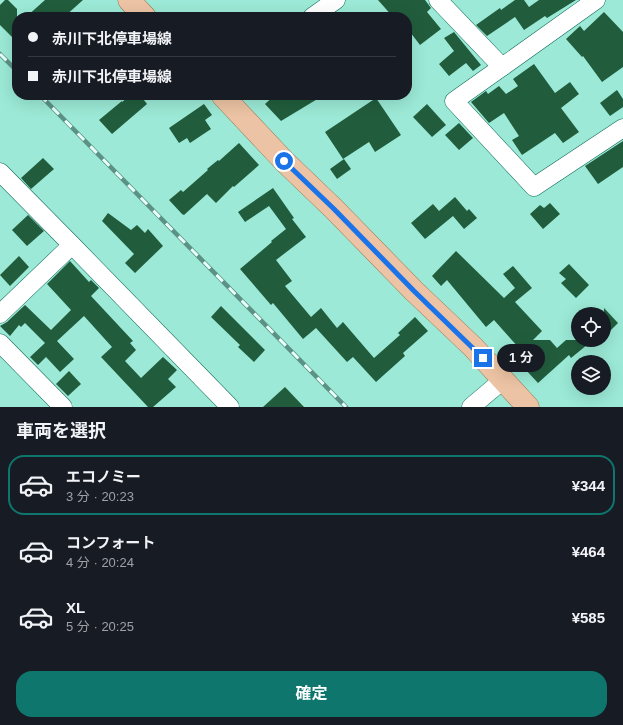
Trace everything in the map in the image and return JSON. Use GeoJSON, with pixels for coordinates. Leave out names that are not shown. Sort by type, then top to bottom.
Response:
{"type":"FeatureCollection","features":[{"type":"Feature","properties":{"kind":"main road"},"geometry":{"type":"LineString","coordinates":[[129,0],[140,12]]}},
{"type":"Feature","properties":{"kind":"main road"},"geometry":{"type":"LineString","coordinates":[[227,100],[284,161],[334,209],[414,291],[473,347],[528,407]]}},
{"type":"Feature","properties":{"kind":"street"},"geometry":{"type":"LineString","coordinates":[[319,12],[336,0]]}},
{"type":"Feature","properties":{"kind":"street"},"geometry":{"type":"LineString","coordinates":[[438,0],[502,67]]}},
{"type":"Feature","properties":{"kind":"street"},"geometry":{"type":"LineString","coordinates":[[596,0],[454,101],[534,187],[623,128]]}},
{"type":"Feature","properties":{"kind":"street"},"geometry":{"type":"LineString","coordinates":[[0,172],[230,407]]}},
{"type":"Feature","properties":{"kind":"street"},"geometry":{"type":"LineString","coordinates":[[0,314],[72,245]]}},
{"type":"Feature","properties":{"kind":"street"},"geometry":{"type":"LineString","coordinates":[[0,343],[63,407]]}},
{"type":"Feature","properties":{"kind":"street"},"geometry":{"type":"LineString","coordinates":[[471,407],[503,380]]}},
{"type":"Feature","properties":{"kind":"building"},"geometry":{"type":"Polygon","coordinates":[[[5,0],[8,0],[17,9],[17,12],[12,12],[12,37],[0,25],[0,5],[5,0]]]}},
{"type":"Feature","properties":{"kind":"building"},"geometry":{"type":"Polygon","coordinates":[[[45,0],[83,0],[70,12],[32,12],[45,0]]]}},
{"type":"Feature","properties":{"kind":"building"},"geometry":{"type":"Polygon","coordinates":[[[378,0],[425,0],[431,8],[427,12],[441,29],[420,45],[412,35],[412,12],[389,12],[378,0]]]}},
{"type":"Feature","properties":{"kind":"building"},"geometry":{"type":"Polygon","coordinates":[[[515,0],[524,0],[529,7],[539,0],[576,0],[547,18],[545,16],[524,30],[515,17],[487,36],[476,25],[500,8],[501,10],[515,0]]]}},
{"type":"Feature","properties":{"kind":"building"},"geometry":{"type":"Polygon","coordinates":[[[604,12],[623,32],[623,67],[602,82],[583,56],[582,57],[566,39],[580,26],[584,31],[604,12]]]}},
{"type":"Feature","properties":{"kind":"building"},"geometry":{"type":"Polygon","coordinates":[[[454,32],[481,65],[473,71],[466,63],[449,76],[439,64],[454,51],[444,38],[454,32]]]}},
{"type":"Feature","properties":{"kind":"building"},"geometry":{"type":"Polygon","coordinates":[[[534,64],[555,93],[570,82],[579,94],[561,108],[579,132],[563,143],[555,133],[522,155],[512,140],[519,136],[504,113],[489,123],[471,102],[486,91],[488,94],[499,86],[506,94],[518,86],[513,79],[534,64]]]}},
{"type":"Feature","properties":{"kind":"building"},"geometry":{"type":"Polygon","coordinates":[[[617,90],[623,99],[623,107],[610,116],[600,103],[617,90]]]}},
{"type":"Feature","properties":{"kind":"building"},"geometry":{"type":"Polygon","coordinates":[[[125,100],[144,100],[147,104],[112,134],[99,120],[125,100]]]}},
{"type":"Feature","properties":{"kind":"building"},"geometry":{"type":"Polygon","coordinates":[[[269,100],[316,100],[281,121],[265,104],[269,100]]]}},
{"type":"Feature","properties":{"kind":"building"},"geometry":{"type":"Polygon","coordinates":[[[373,100],[377,100],[401,135],[375,152],[369,142],[343,159],[325,132],[373,100]]]}},
{"type":"Feature","properties":{"kind":"building"},"geometry":{"type":"Polygon","coordinates":[[[204,104],[212,115],[205,120],[211,129],[190,143],[187,138],[179,143],[169,128],[204,104]]]}},
{"type":"Feature","properties":{"kind":"building"},"geometry":{"type":"Polygon","coordinates":[[[427,104],[446,125],[432,137],[413,117],[427,104]]]}},
{"type":"Feature","properties":{"kind":"building"},"geometry":{"type":"Polygon","coordinates":[[[459,123],[473,138],[459,150],[445,135],[459,123]]]}},
{"type":"Feature","properties":{"kind":"building"},"geometry":{"type":"Polygon","coordinates":[[[623,141],[623,167],[598,184],[585,166],[623,141]]]}},
{"type":"Feature","properties":{"kind":"building"},"geometry":{"type":"Polygon","coordinates":[[[239,143],[259,165],[234,187],[233,186],[216,203],[207,194],[184,215],[182,214],[169,200],[181,190],[183,192],[208,170],[207,169],[218,160],[219,161],[239,143]]]}},
{"type":"Feature","properties":{"kind":"building"},"geometry":{"type":"Polygon","coordinates":[[[43,158],[54,169],[31,189],[21,178],[43,158]]]}},
{"type":"Feature","properties":{"kind":"building"},"geometry":{"type":"Polygon","coordinates":[[[344,159],[351,169],[337,179],[330,169],[344,159]]]}},
{"type":"Feature","properties":{"kind":"building"},"geometry":{"type":"Polygon","coordinates":[[[273,188],[294,218],[292,219],[306,237],[276,260],[292,281],[285,286],[311,317],[321,308],[337,328],[343,322],[374,358],[400,335],[398,333],[415,317],[428,331],[403,353],[405,356],[376,382],[353,357],[347,362],[316,328],[303,339],[273,303],[271,305],[240,269],[286,229],[269,206],[245,222],[238,212],[273,188]]]}},
{"type":"Feature","properties":{"kind":"building"},"geometry":{"type":"Polygon","coordinates":[[[455,197],[467,211],[469,209],[477,218],[464,229],[453,216],[425,239],[411,223],[433,204],[439,211],[455,197]]]}},
{"type":"Feature","properties":{"kind":"building"},"geometry":{"type":"Polygon","coordinates":[[[550,203],[560,214],[543,229],[530,214],[540,205],[544,208],[550,203]]]}},
{"type":"Feature","properties":{"kind":"building"},"geometry":{"type":"Polygon","coordinates":[[[108,213],[131,230],[137,225],[145,233],[148,229],[163,246],[135,273],[125,263],[134,254],[102,221],[108,213]]]}},
{"type":"Feature","properties":{"kind":"building"},"geometry":{"type":"Polygon","coordinates":[[[28,215],[44,231],[27,246],[12,230],[28,215]]]}},
{"type":"Feature","properties":{"kind":"building"},"geometry":{"type":"Polygon","coordinates":[[[456,251],[504,298],[515,288],[503,274],[513,266],[532,288],[515,302],[542,331],[533,340],[550,340],[557,348],[566,340],[571,340],[571,347],[584,347],[575,355],[571,355],[571,358],[569,355],[538,383],[511,354],[519,348],[494,320],[486,327],[447,280],[441,286],[432,276],[456,251]]]}},
{"type":"Feature","properties":{"kind":"building"},"geometry":{"type":"Polygon","coordinates":[[[19,256],[29,267],[10,286],[0,275],[19,256]]]}},
{"type":"Feature","properties":{"kind":"building"},"geometry":{"type":"Polygon","coordinates":[[[70,261],[89,282],[91,280],[99,288],[91,296],[133,341],[130,343],[136,350],[125,361],[141,378],[163,357],[177,370],[168,379],[176,387],[153,407],[148,407],[101,357],[112,347],[84,316],[57,341],[74,359],[60,372],[46,357],[38,365],[30,357],[45,343],[25,323],[21,327],[19,325],[10,336],[0,326],[7,322],[25,305],[51,330],[71,310],[47,284],[70,261]]]}},
{"type":"Feature","properties":{"kind":"building"},"geometry":{"type":"Polygon","coordinates":[[[569,264],[589,285],[576,298],[561,283],[566,279],[559,273],[569,264]]]}},
{"type":"Feature","properties":{"kind":"building"},"geometry":{"type":"Polygon","coordinates":[[[221,306],[265,350],[254,362],[238,347],[240,345],[211,317],[221,306]]]}},
{"type":"Feature","properties":{"kind":"building"},"geometry":{"type":"Polygon","coordinates":[[[611,316],[618,323],[611,330],[611,316]]]}},
{"type":"Feature","properties":{"kind":"building"},"geometry":{"type":"Polygon","coordinates":[[[69,371],[81,384],[68,396],[56,384],[69,371]]]}},
{"type":"Feature","properties":{"kind":"building"},"geometry":{"type":"Polygon","coordinates":[[[285,387],[304,407],[263,407],[285,387]]]}},
{"type":"Feature","properties":{"kind":"railway"},"geometry":{"type":"LineString","coordinates":[[0,54],[12,66]]}},
{"type":"Feature","properties":{"kind":"railway"},"geometry":{"type":"LineString","coordinates":[[45,100],[346,407]]}},
{"type":"Feature","properties":{"kind":"route"},"geometry":{"type":"LineString","coordinates":[[284,161],[483,358]]}}]}
